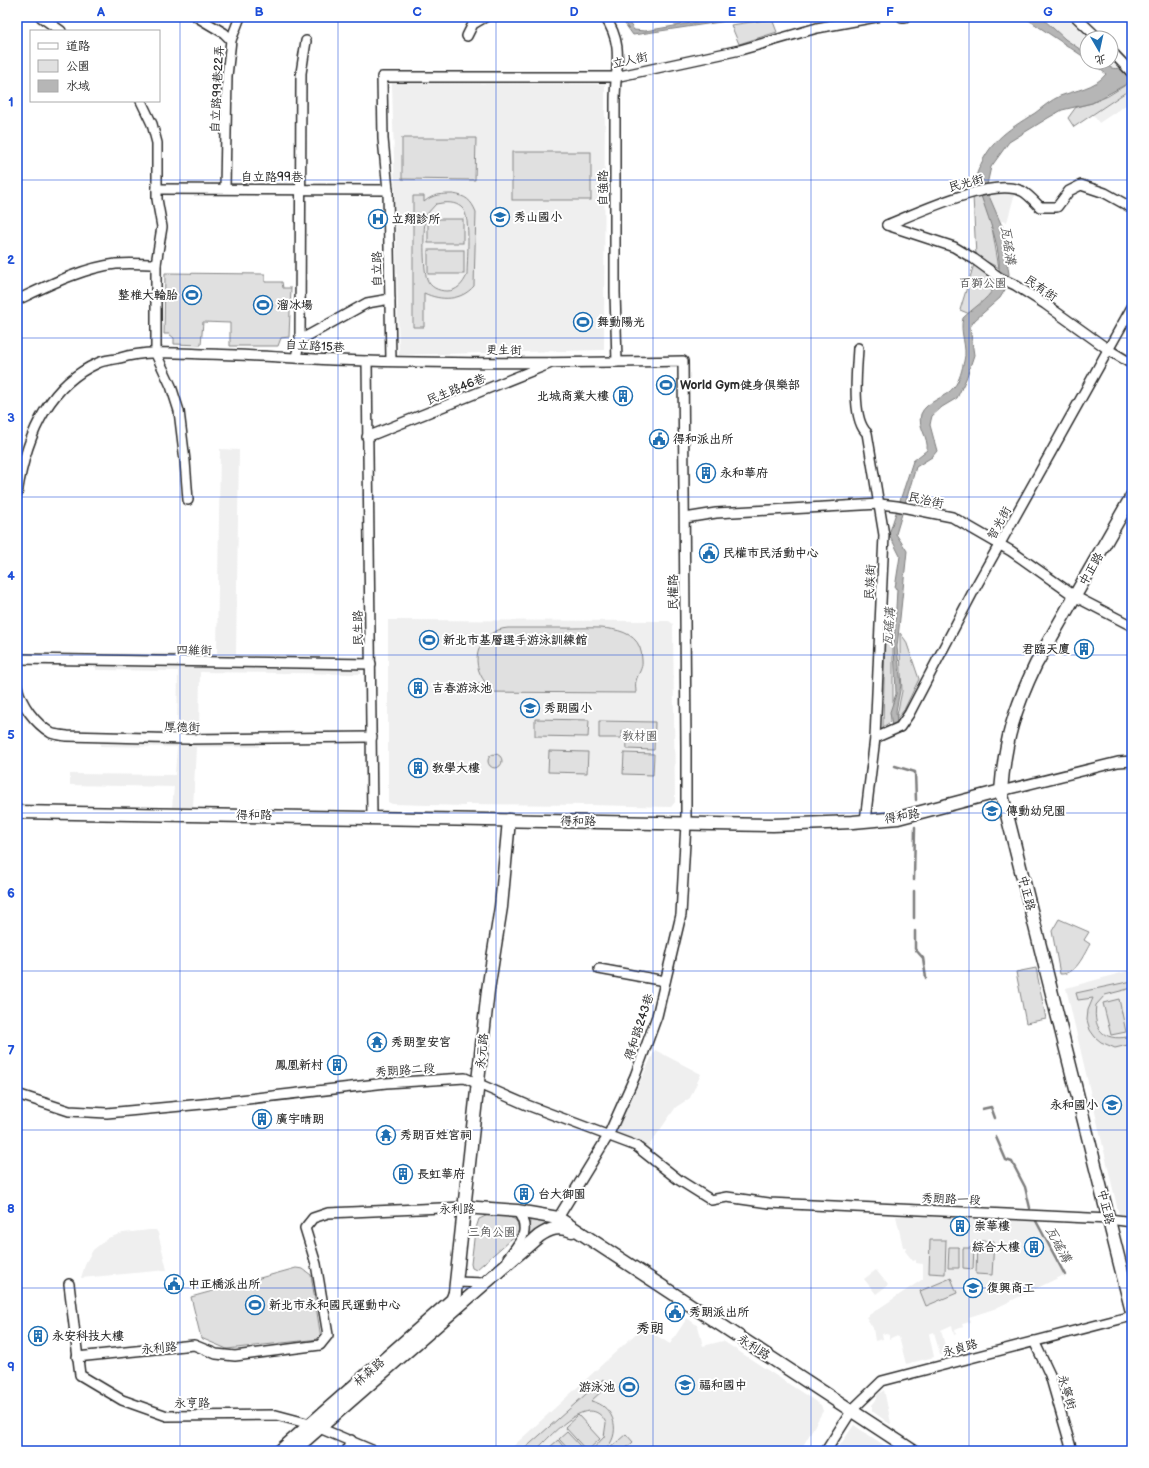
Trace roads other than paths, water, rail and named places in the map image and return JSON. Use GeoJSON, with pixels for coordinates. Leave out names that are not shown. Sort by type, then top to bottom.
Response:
{"type":"FeatureCollection","features":[{"type":"Feature","properties":{"kind":"street"},"geometry":{"type":"LineString","coordinates":[[41,17],[59,30]]}},
{"type":"Feature","properties":{"kind":"street"},"geometry":{"type":"LineString","coordinates":[[197,17],[224,33],[231,40]]}},
{"type":"Feature","properties":{"kind":"street","name":"自立路99巷22弄"},"geometry":{"type":"LineString","coordinates":[[225,188],[227,76],[231,40],[240,17]]}},
{"type":"Feature","properties":{"kind":"street"},"geometry":{"type":"LineString","coordinates":[[467,36],[473,24],[486,17]]}},
{"type":"Feature","properties":{"kind":"street","name":"自強路"},"geometry":{"type":"LineString","coordinates":[[605,17],[617,41],[618,53],[615,77],[615,292],[617,362]]}},
{"type":"Feature","properties":{"kind":"street","name":"立人街"},"geometry":{"type":"LineString","coordinates":[[382,77],[615,77],[740,50],[817,28],[876,17]]}},
{"type":"Feature","properties":{"kind":"street"},"geometry":{"type":"LineString","coordinates":[[1076,17],[1090,30]]}},
{"type":"Feature","properties":{"kind":"street"},"geometry":{"type":"LineString","coordinates":[[296,357],[300,340],[301,73],[306,41]]}},
{"type":"Feature","properties":{"kind":"street"},"geometry":{"type":"LineString","coordinates":[[1119,58],[1132,73]]}},
{"type":"Feature","properties":{"kind":"street","name":"自立路"},"geometry":{"type":"LineString","coordinates":[[382,77],[384,139],[388,190],[392,361]]}},
{"type":"Feature","properties":{"kind":"street"},"geometry":{"type":"LineString","coordinates":[[141,102],[152,124],[157,143],[157,199],[162,227],[156,264],[156,354],[174,395],[183,435],[188,500]]}},
{"type":"Feature","properties":{"kind":"street","name":"民光街"},"geometry":{"type":"LineString","coordinates":[[888,225],[951,199],[991,188],[1021,191],[1040,207],[1057,207],[1070,191],[1082,185],[1104,193],[1132,208]]}},
{"type":"Feature","properties":{"kind":"street","name":"自立路99巷"},"geometry":{"type":"LineString","coordinates":[[157,189],[225,188],[388,190]]}},
{"type":"Feature","properties":{"kind":"street","name":"民有街"},"geometry":{"type":"LineString","coordinates":[[888,225],[954,247],[974,259],[1000,278],[1015,285],[1045,304],[1109,350],[1132,364]]}},
{"type":"Feature","properties":{"kind":"street"},"geometry":{"type":"LineString","coordinates":[[17,300],[64,278],[115,264],[156,264]]}},
{"type":"Feature","properties":{"kind":"street"},"geometry":{"type":"LineString","coordinates":[[300,340],[367,303],[390,299]]}},
{"type":"Feature","properties":{"kind":"street","name":"智光街"},"geometry":{"type":"LineString","coordinates":[[875,738],[900,727],[909,714],[974,590],[1132,307]]}},
{"type":"Feature","properties":{"kind":"street","name":"民族街"},"geometry":{"type":"LineString","coordinates":[[858,348],[855,388],[862,428],[868,433],[884,534],[875,738],[864,821]]}},
{"type":"Feature","properties":{"kind":"street","name":"自立路15巷"},"geometry":{"type":"LineString","coordinates":[[17,494],[22,466],[38,422],[45,410],[66,383],[99,362],[134,354],[261,355],[367,361]]}},
{"type":"Feature","properties":{"kind":"street","name":"更生街"},"geometry":{"type":"LineString","coordinates":[[392,361],[617,362],[683,360]]}},
{"type":"Feature","properties":{"kind":"street","name":"民權路"},"geometry":{"type":"LineString","coordinates":[[683,360],[686,824]]}},
{"type":"Feature","properties":{"kind":"street"},"geometry":{"type":"LineString","coordinates":[[367,438],[367,361],[392,361]]}},
{"type":"Feature","properties":{"kind":"street","name":"民生路46巷"},"geometry":{"type":"LineString","coordinates":[[367,438],[554,362]]}},
{"type":"Feature","properties":{"kind":"street","name":"民生路"},"geometry":{"type":"LineString","coordinates":[[367,438],[372,818]]}},
{"type":"Feature","properties":{"kind":"street","name":"中正路"},"geometry":{"type":"LineString","coordinates":[[1132,496],[1076,597],[1036,664],[1014,713],[1008,732],[1001,791],[1132,1312]]}},
{"type":"Feature","properties":{"kind":"street","name":"民治街"},"geometry":{"type":"LineString","coordinates":[[684,518],[716,513],[880,504],[897,506],[952,518],[1000,545],[1076,597],[1132,626]]}},
{"type":"Feature","properties":{"kind":"street","name":"四維街"},"geometry":{"type":"LineString","coordinates":[[17,660],[371,664]]}},
{"type":"Feature","properties":{"kind":"street","name":"厚德街"},"geometry":{"type":"LineString","coordinates":[[17,686],[19,697],[34,719],[52,734],[188,739],[372,736]]}},
{"type":"Feature","properties":{"kind":"street","name":"得和路"},"geometry":{"type":"LineString","coordinates":[[17,812],[772,825],[864,821],[898,818],[1118,762],[1132,761]]}},
{"type":"Feature","properties":{"kind":"street","name":"永元路"},"geometry":{"type":"LineString","coordinates":[[456,1287],[488,990],[501,907],[509,820]]}},
{"type":"Feature","properties":{"kind":"street","name":"得和路243巷"},"geometry":{"type":"LineString","coordinates":[[558,1218],[608,1136],[650,1037],[681,915],[686,824]]}},
{"type":"Feature","properties":{"kind":"street"},"geometry":{"type":"LineString","coordinates":[[599,969],[665,981]]}},
{"type":"Feature","properties":{"kind":"street","name":"秀朗路二段"},"geometry":{"type":"LineString","coordinates":[[17,1094],[69,1111],[107,1113],[213,1103],[386,1083],[465,1078],[527,1105],[636,1146],[679,1180],[711,1200],[727,1197],[769,1203]]}},
{"type":"Feature","properties":{"kind":"street","name":"秀朗路一段"},"geometry":{"type":"LineString","coordinates":[[769,1203],[1109,1219],[1132,1222]]}},
{"type":"Feature","properties":{"kind":"street","name":"永利路"},"geometry":{"type":"LineString","coordinates":[[77,1357],[194,1345],[216,1354],[235,1356],[320,1345],[328,1335],[316,1264],[305,1228],[313,1218],[328,1213],[464,1207],[517,1210],[558,1218],[914,1451]]}},
{"type":"Feature","properties":{"kind":"street"},"geometry":{"type":"LineString","coordinates":[[453,1310],[456,1287],[490,1279],[520,1242],[523,1235],[524,1219],[517,1210]]}},
{"type":"Feature","properties":{"kind":"street","name":"林森路"},"geometry":{"type":"LineString","coordinates":[[280,1451],[315,1425],[453,1310],[538,1236],[551,1228],[561,1228],[589,1238]]}},
{"type":"Feature","properties":{"kind":"street","name":"永亨路"},"geometry":{"type":"LineString","coordinates":[[69,1284],[80,1375],[122,1400],[167,1416],[276,1415],[315,1425],[374,1451]]}},
{"type":"Feature","properties":{"kind":"street","name":"林森路"},"geometry":{"type":"LineString","coordinates":[[293,1451],[315,1425],[452,1300],[456,1287]]}},
{"type":"Feature","properties":{"kind":"street","name":"永貞路"},"geometry":{"type":"LineString","coordinates":[[826,1451],[852,1410],[882,1381],[1132,1316]]}},
{"type":"Feature","properties":{"kind":"street","name":"永寧街"},"geometry":{"type":"LineString","coordinates":[[1034,1341],[1050,1376],[1072,1451]]}},
{"type":"Feature","properties":{"kind":"street"},"geometry":{"type":"LineString","coordinates":[[347,1451],[351,1440]]}},
{"type":"Feature","properties":{"kind":"water"},"geometry":{"type":"Polygon","coordinates":[[[620,17],[625,17],[634,30],[645,31],[727,17],[754,17],[633,35],[620,17]]]}},
{"type":"Feature","properties":{"kind":"water"},"geometry":{"type":"Polygon","coordinates":[[[1024,17],[1042,18],[1065,39],[1079,49],[1079,54],[1024,17]]]}},
{"type":"Feature","properties":{"kind":"water"},"geometry":{"type":"Polygon","coordinates":[[[1132,63],[1132,81],[1092,103],[1062,110],[1048,118],[1009,142],[991,167],[986,189],[1002,226],[1009,274],[1006,288],[1000,298],[975,320],[970,327],[974,355],[966,379],[957,398],[942,407],[932,416],[930,425],[937,451],[932,457],[916,467],[896,534],[907,551],[897,647],[901,685],[896,711],[897,725],[892,727],[890,712],[896,694],[894,645],[897,589],[895,588],[900,556],[889,534],[913,461],[927,450],[920,419],[921,414],[927,406],[950,391],[958,381],[965,356],[962,329],[963,318],[991,292],[998,276],[999,262],[997,248],[976,176],[986,154],[999,138],[1060,96],[1091,86],[1102,79],[1106,74],[1101,70],[1119,70],[1119,68],[1132,63]]]}},
{"type":"Feature","properties":{"kind":"waterway","name":"瓦磘溝"},"geometry":{"type":"LineString","coordinates":[[895,766],[915,772],[916,800]]}},
{"type":"Feature","properties":{"kind":"waterway","name":"瓦磘溝"},"geometry":{"type":"LineString","coordinates":[[914,880],[915,827]]}},
{"type":"Feature","properties":{"kind":"waterway","name":"瓦磘溝"},"geometry":{"type":"LineString","coordinates":[[914,891],[914,918]]}},
{"type":"Feature","properties":{"kind":"waterway","name":"瓦磘溝"},"geometry":{"type":"LineString","coordinates":[[915,931],[915,949],[923,958],[926,978]]}},
{"type":"Feature","properties":{"kind":"waterway","name":"瓦磘溝"},"geometry":{"type":"LineString","coordinates":[[982,1109],[991,1107],[995,1118]]}},
{"type":"Feature","properties":{"kind":"waterway","name":"瓦磘溝"},"geometry":{"type":"LineString","coordinates":[[996,1137],[1006,1160],[1012,1162],[1025,1187],[1030,1208]]}},
{"type":"Feature","properties":{"kind":"waterway","name":"瓦磘溝"},"geometry":{"type":"LineString","coordinates":[[1036,1221],[1065,1275]]}},
{"type":"Feature","properties":{"kind":"place","name":"秀山國小"},"geometry":{"type":"Point","coordinates":[500,217]}},
{"type":"Feature","properties":{"kind":"place","name":"立翔診所"},"geometry":{"type":"Point","coordinates":[378,219]}},
{"type":"Feature","properties":{"kind":"place","name":"整椎大輪胎"},"geometry":{"type":"Point","coordinates":[192,295]}},
{"type":"Feature","properties":{"kind":"place","name":"溜冰場"},"geometry":{"type":"Point","coordinates":[263,305]}},
{"type":"Feature","properties":{"kind":"place","name":"舞動陽光"},"geometry":{"type":"Point","coordinates":[583,322]}},
{"type":"Feature","properties":{"kind":"place","name":"World Gym健身俱樂部"},"geometry":{"type":"Point","coordinates":[666,385]}},
{"type":"Feature","properties":{"kind":"place","name":"北城商業大樓"},"geometry":{"type":"Point","coordinates":[623,396]}},
{"type":"Feature","properties":{"kind":"place","name":"得和派出所"},"geometry":{"type":"Point","coordinates":[659,439]}},
{"type":"Feature","properties":{"kind":"place","name":"永和華府"},"geometry":{"type":"Point","coordinates":[706,473]}},
{"type":"Feature","properties":{"kind":"place","name":"民權市民活動中心"},"geometry":{"type":"Point","coordinates":[709,553]}},
{"type":"Feature","properties":{"kind":"place","name":"新北市基層選手游泳訓練館"},"geometry":{"type":"Point","coordinates":[429,640]}},
{"type":"Feature","properties":{"kind":"place","name":"君臨天廈"},"geometry":{"type":"Point","coordinates":[1084,649]}},
{"type":"Feature","properties":{"kind":"place","name":"吉春游泳池"},"geometry":{"type":"Point","coordinates":[418,688]}},
{"type":"Feature","properties":{"kind":"place","name":"秀朗國小"},"geometry":{"type":"Point","coordinates":[530,708]}},
{"type":"Feature","properties":{"kind":"place","name":"教學大樓"},"geometry":{"type":"Point","coordinates":[418,768]}},
{"type":"Feature","properties":{"kind":"place","name":"傳動幼兒園"},"geometry":{"type":"Point","coordinates":[992,811]}},
{"type":"Feature","properties":{"kind":"place","name":"秀朗聖安宮"},"geometry":{"type":"Point","coordinates":[377,1042]}},
{"type":"Feature","properties":{"kind":"place","name":"鳳凰新村"},"geometry":{"type":"Point","coordinates":[337,1065]}},
{"type":"Feature","properties":{"kind":"place","name":"永和國小"},"geometry":{"type":"Point","coordinates":[1112,1105]}},
{"type":"Feature","properties":{"kind":"place","name":"廣宇晴朗"},"geometry":{"type":"Point","coordinates":[262,1119]}},
{"type":"Feature","properties":{"kind":"place","name":"秀朗百姓宮祠"},"geometry":{"type":"Point","coordinates":[386,1135]}},
{"type":"Feature","properties":{"kind":"place","name":"長虹華府"},"geometry":{"type":"Point","coordinates":[403,1174]}},
{"type":"Feature","properties":{"kind":"place","name":"台大御園"},"geometry":{"type":"Point","coordinates":[524,1194]}},
{"type":"Feature","properties":{"kind":"place","name":"崇華樓"},"geometry":{"type":"Point","coordinates":[960,1226]}},
{"type":"Feature","properties":{"kind":"place","name":"綜合大樓"},"geometry":{"type":"Point","coordinates":[1034,1247]}},
{"type":"Feature","properties":{"kind":"place","name":"中正橋派出所"},"geometry":{"type":"Point","coordinates":[174,1284]}},
{"type":"Feature","properties":{"kind":"place","name":"復興商工"},"geometry":{"type":"Point","coordinates":[973,1288]}},
{"type":"Feature","properties":{"kind":"place","name":"新北市永和國民運動中心"},"geometry":{"type":"Point","coordinates":[255,1305]}},
{"type":"Feature","properties":{"kind":"place","name":"秀朗派出所"},"geometry":{"type":"Point","coordinates":[675,1312]}},
{"type":"Feature","properties":{"kind":"place","name":"永安科技大樓"},"geometry":{"type":"Point","coordinates":[38,1336]}},
{"type":"Feature","properties":{"kind":"place","name":"福和國中"},"geometry":{"type":"Point","coordinates":[685,1385]}},
{"type":"Feature","properties":{"kind":"place","name":"游泳池"},"geometry":{"type":"Point","coordinates":[629,1387]}},
{"type":"Feature","properties":{"kind":"district","name":"秀朗"},"geometry":{"type":"Point","coordinates":[650,1328]}},
{"type":"Feature","properties":{"kind":"park label","name":"百獅公園"},"geometry":{"type":"Point","coordinates":[983,283]}},
{"type":"Feature","properties":{"kind":"park label","name":"教材園"},"geometry":{"type":"Point","coordinates":[640,736]}},
{"type":"Feature","properties":{"kind":"park label","name":"三角公園"},"geometry":{"type":"Point","coordinates":[492,1232]}}]}
